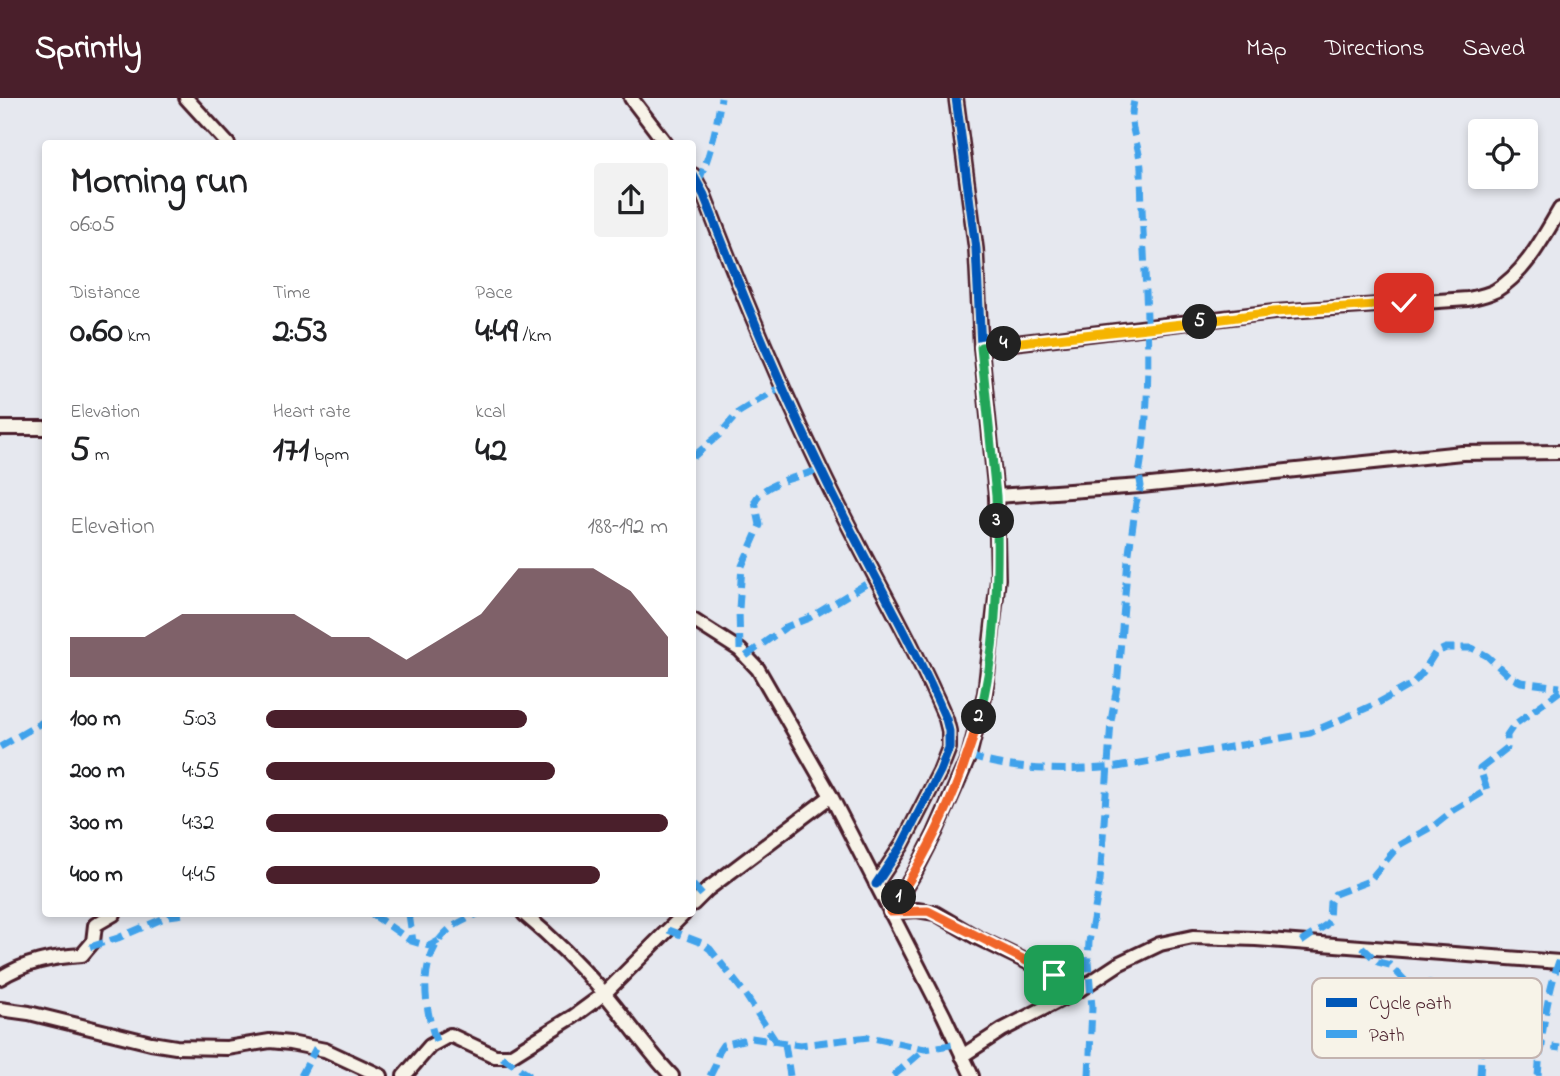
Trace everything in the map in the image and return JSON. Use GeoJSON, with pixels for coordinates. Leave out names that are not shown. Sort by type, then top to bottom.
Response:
{"type":"FeatureCollection","features":[{"type":"Feature","properties":{"kind":"street"},"geometry":{"type":"LineString","coordinates":[[186,98],[224,140]]}},
{"type":"Feature","properties":{"kind":"street"},"geometry":{"type":"LineString","coordinates":[[631,98],[663,140]]}},
{"type":"Feature","properties":{"kind":"street"},"geometry":{"type":"LineString","coordinates":[[890,912],[915,872],[969,756],[985,693],[998,579],[996,496],[981,347],[976,249],[956,98]]}},
{"type":"Feature","properties":{"kind":"street"},"geometry":{"type":"LineString","coordinates":[[696,180],[759,333],[820,469],[929,681],[949,731],[949,748],[928,797],[902,845],[876,884]]}},
{"type":"Feature","properties":{"kind":"street"},"geometry":{"type":"LineString","coordinates":[[981,347],[1274,312],[1468,299],[1492,292],[1514,278],[1560,209]]}},
{"type":"Feature","properties":{"kind":"street"},"geometry":{"type":"LineString","coordinates":[[0,428],[42,428]]}},
{"type":"Feature","properties":{"kind":"street"},"geometry":{"type":"LineString","coordinates":[[996,496],[1141,486],[1439,455],[1560,452]]}},
{"type":"Feature","properties":{"kind":"street"},"geometry":{"type":"LineString","coordinates":[[696,622],[740,650],[758,669],[831,796],[972,1076]]}},
{"type":"Feature","properties":{"kind":"street"},"geometry":{"type":"LineString","coordinates":[[696,901],[708,889],[831,796]]}},
{"type":"Feature","properties":{"kind":"street"},"geometry":{"type":"LineString","coordinates":[[890,912],[918,910],[935,913],[1079,990]]}},
{"type":"Feature","properties":{"kind":"street"},"geometry":{"type":"LineString","coordinates":[[0,978],[25,964],[41,959],[82,955],[93,942],[95,925],[109,917]]}},
{"type":"Feature","properties":{"kind":"street"},"geometry":{"type":"LineString","coordinates":[[528,917],[554,939],[604,993],[672,1076]]}},
{"type":"Feature","properties":{"kind":"street"},"geometry":{"type":"LineString","coordinates":[[404,1076],[430,1046],[450,1035],[495,1056],[510,1056],[604,993],[681,917]]}},
{"type":"Feature","properties":{"kind":"street"},"geometry":{"type":"LineString","coordinates":[[962,1056],[1002,1030],[1079,990],[1120,963],[1160,944],[1193,937],[1256,939],[1560,961]]}},
{"type":"Feature","properties":{"kind":"street"},"geometry":{"type":"LineString","coordinates":[[0,1009],[29,1013],[151,1043],[176,1046],[227,1048],[270,1041],[290,1043],[325,1050],[381,1076]]}},
{"type":"Feature","properties":{"kind":"marked path"},"geometry":{"type":"LineString","coordinates":[[698,182],[712,141],[721,98]]}},
{"type":"Feature","properties":{"kind":"marked path"},"geometry":{"type":"LineString","coordinates":[[1089,1076],[1092,1007],[1089,942],[1100,881],[1111,721],[1117,686],[1128,560],[1141,486],[1139,474],[1147,398],[1141,168],[1132,125],[1135,98]]}},
{"type":"Feature","properties":{"kind":"marked path"},"geometry":{"type":"LineString","coordinates":[[696,454],[720,434],[739,412],[782,386]]}},
{"type":"Feature","properties":{"kind":"marked path"},"geometry":{"type":"LineString","coordinates":[[740,650],[742,566],[760,525],[755,501],[774,484],[820,469]]}},
{"type":"Feature","properties":{"kind":"marked path"},"geometry":{"type":"LineString","coordinates":[[746,656],[786,627],[809,618],[876,578]]}},
{"type":"Feature","properties":{"kind":"marked path"},"geometry":{"type":"LineString","coordinates":[[969,756],[1024,768],[1117,767],[1310,733],[1378,703],[1412,684],[1435,653],[1446,648],[1472,648],[1487,656],[1510,677],[1521,682],[1560,687]]}},
{"type":"Feature","properties":{"kind":"marked path"},"geometry":{"type":"LineString","coordinates":[[1301,942],[1329,921],[1330,902],[1335,894],[1369,881],[1399,845],[1435,825],[1487,790],[1480,769],[1507,748],[1507,735],[1514,725],[1560,691]]}},
{"type":"Feature","properties":{"kind":"marked path"},"geometry":{"type":"LineString","coordinates":[[0,747],[42,722]]}},
{"type":"Feature","properties":{"kind":"marked path"},"geometry":{"type":"LineString","coordinates":[[696,888],[702,895]]}},
{"type":"Feature","properties":{"kind":"marked path"},"geometry":{"type":"LineString","coordinates":[[90,947],[167,917]]}},
{"type":"Feature","properties":{"kind":"marked path"},"geometry":{"type":"LineString","coordinates":[[376,917],[411,941],[429,946],[440,940]]}},
{"type":"Feature","properties":{"kind":"marked path"},"geometry":{"type":"LineString","coordinates":[[409,917],[413,942]]}},
{"type":"Feature","properties":{"kind":"marked path"},"geometry":{"type":"LineString","coordinates":[[436,1041],[426,996],[428,965],[441,938],[452,927],[471,917]]}},
{"type":"Feature","properties":{"kind":"marked path"},"geometry":{"type":"LineString","coordinates":[[668,930],[702,943],[710,949],[743,991],[776,1042]]}},
{"type":"Feature","properties":{"kind":"marked path"},"geometry":{"type":"LineString","coordinates":[[1362,947],[1378,962],[1390,965],[1402,978]]}},
{"type":"Feature","properties":{"kind":"marked path"},"geometry":{"type":"LineString","coordinates":[[1542,1040],[1559,961]]}},
{"type":"Feature","properties":{"kind":"marked path"},"geometry":{"type":"LineString","coordinates":[[710,1076],[723,1045],[751,1038],[800,1045],[869,1037],[925,1049],[957,1044]]}},
{"type":"Feature","properties":{"kind":"marked path"},"geometry":{"type":"LineString","coordinates":[[785,1044],[790,1076]]}},
{"type":"Feature","properties":{"kind":"marked path"},"geometry":{"type":"LineString","coordinates":[[1542,1046],[1560,1048]]}},
{"type":"Feature","properties":{"kind":"marked path"},"geometry":{"type":"LineString","coordinates":[[301,1076],[316,1048]]}},
{"type":"Feature","properties":{"kind":"marked path"},"geometry":{"type":"LineString","coordinates":[[893,1076],[925,1049]]}},
{"type":"Feature","properties":{"kind":"marked path"},"geometry":{"type":"LineString","coordinates":[[502,1057],[530,1076]]}},
{"type":"Feature","properties":{"kind":"marked path"},"geometry":{"type":"LineString","coordinates":[[1480,1076],[1481,1058]]}},
{"type":"Feature","properties":{"kind":"marked path"},"geometry":{"type":"LineString","coordinates":[[1538,1076],[1540,1058]]}},
{"type":"Feature","properties":{"kind":"cycle path"},"geometry":{"type":"LineString","coordinates":[[890,912],[935,833],[969,756],[985,693],[998,579],[996,496],[981,347],[976,249],[956,98]]}},
{"type":"Feature","properties":{"kind":"cycle path"},"geometry":{"type":"LineString","coordinates":[[696,180],[804,434],[946,719],[949,748],[940,771],[902,845],[876,884]]}},
{"type":"Feature","properties":{"kind":"route"},"geometry":{"type":"LineString","coordinates":[[1054,975],[976,937],[935,913],[918,910],[890,912],[935,833],[969,756],[985,693],[998,579],[996,496],[981,347],[1274,312],[1404,303]]}}]}
